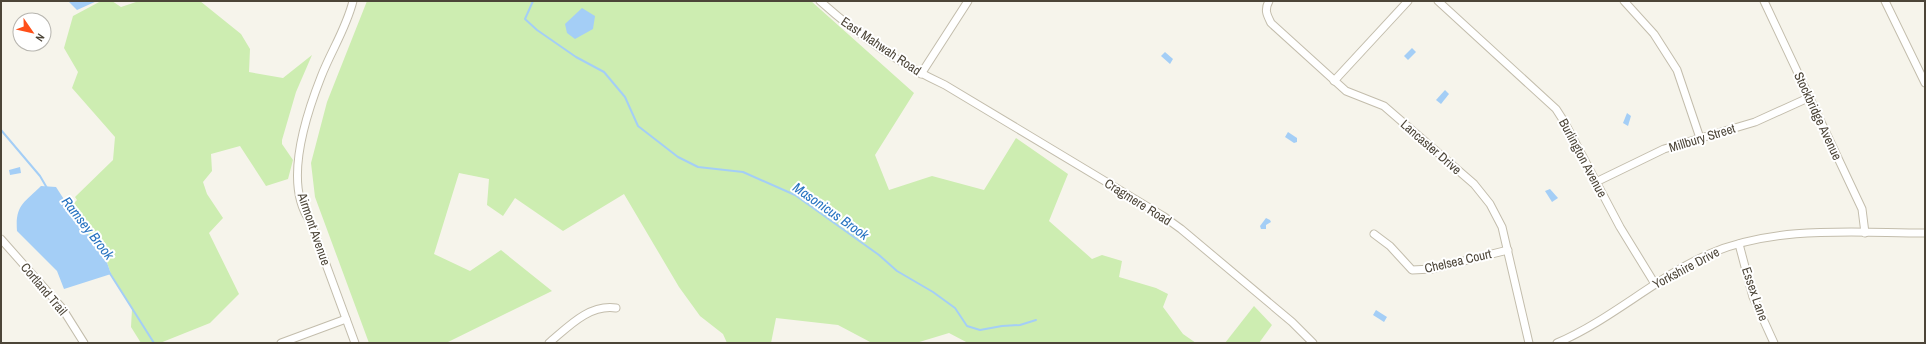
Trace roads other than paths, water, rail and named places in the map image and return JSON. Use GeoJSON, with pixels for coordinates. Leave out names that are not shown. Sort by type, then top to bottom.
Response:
{"type":"FeatureCollection","features":[{"type":"Feature","properties":{"kind":"street","name":"Airmont Avenue"},"geometry":{"type":"LineString","coordinates":[[353,1],[346,25],[329,58],[316,91],[303,134],[297,177],[303,207],[310,221],[355,343]]}},
{"type":"Feature","properties":{"kind":"street","name":"East Mahwah Road"},"geometry":{"type":"LineString","coordinates":[[820,1],[867,40],[921,74],[945,85]]}},
{"type":"Feature","properties":{"kind":"street"},"geometry":{"type":"LineString","coordinates":[[921,74],[968,1]]}},
{"type":"Feature","properties":{"kind":"street","name":"Lancaster Drive"},"geometry":{"type":"LineString","coordinates":[[1269,1],[1266,14],[1271,23],[1334,81],[1346,92],[1384,106],[1474,184],[1490,204],[1502,227],[1529,343]]}},
{"type":"Feature","properties":{"kind":"street"},"geometry":{"type":"LineString","coordinates":[[1334,81],[1408,1]]}},
{"type":"Feature","properties":{"kind":"street","name":"Burlington Avenue"},"geometry":{"type":"LineString","coordinates":[[1438,1],[1556,109],[1565,123],[1620,227],[1655,284]]}},
{"type":"Feature","properties":{"kind":"street"},"geometry":{"type":"LineString","coordinates":[[1624,1],[1654,34],[1677,70],[1700,138]]}},
{"type":"Feature","properties":{"kind":"street","name":"Stockbridge Avenue"},"geometry":{"type":"LineString","coordinates":[[1764,1],[1808,98],[1862,209],[1866,233]]}},
{"type":"Feature","properties":{"kind":"street"},"geometry":{"type":"LineString","coordinates":[[1885,1],[1925,83]]}},
{"type":"Feature","properties":{"kind":"street","name":"Cragmere Road"},"geometry":{"type":"LineString","coordinates":[[945,85],[1163,216],[1181,229],[1292,322],[1313,343]]}},
{"type":"Feature","properties":{"kind":"street","name":"Millbury Street"},"geometry":{"type":"LineString","coordinates":[[1596,182],[1664,149],[1755,122],[1808,98]]}},
{"type":"Feature","properties":{"kind":"street","name":"Yorkshire Drive"},"geometry":{"type":"LineString","coordinates":[[1557,343],[1576,335],[1655,284],[1708,255],[1739,244],[1782,236],[1866,233],[1925,233]]}},
{"type":"Feature","properties":{"kind":"street","name":"Chelsea Court"},"geometry":{"type":"LineString","coordinates":[[1374,234],[1390,246],[1412,270],[1432,269],[1508,250]]}},
{"type":"Feature","properties":{"kind":"street","name":"Cortland Trail"},"geometry":{"type":"LineString","coordinates":[[1,238],[62,308],[84,343]]}},
{"type":"Feature","properties":{"kind":"street","name":"Essex Lane"},"geometry":{"type":"LineString","coordinates":[[1739,244],[1753,297],[1774,343]]}},
{"type":"Feature","properties":{"kind":"street"},"geometry":{"type":"LineString","coordinates":[[548,343],[580,318],[594,310],[606,306],[616,308]]}},
{"type":"Feature","properties":{"kind":"street"},"geometry":{"type":"LineString","coordinates":[[281,343],[346,319]]}},
{"type":"Feature","properties":{"kind":"water"},"geometry":{"type":"Polygon","coordinates":[[[68,1],[97,1],[77,10],[68,1]]]}},
{"type":"Feature","properties":{"kind":"water"},"geometry":{"type":"Polygon","coordinates":[[[582,8],[595,16],[593,29],[575,39],[567,33],[565,24],[582,8]]]}},
{"type":"Feature","properties":{"kind":"water"},"geometry":{"type":"Polygon","coordinates":[[[1412,48],[1416,52],[1408,60],[1404,56],[1412,48]]]}},
{"type":"Feature","properties":{"kind":"water"},"geometry":{"type":"Polygon","coordinates":[[[1165,52],[1173,59],[1170,64],[1161,56],[1165,52]]]}},
{"type":"Feature","properties":{"kind":"water"},"geometry":{"type":"Polygon","coordinates":[[[1445,90],[1449,94],[1441,104],[1436,100],[1445,90]]]}},
{"type":"Feature","properties":{"kind":"water"},"geometry":{"type":"Polygon","coordinates":[[[1627,113],[1631,116],[1628,126],[1623,123],[1627,113]]]}},
{"type":"Feature","properties":{"kind":"water"},"geometry":{"type":"Polygon","coordinates":[[[1288,132],[1297,138],[1297,142],[1294,143],[1285,137],[1288,132]]]}},
{"type":"Feature","properties":{"kind":"water"},"geometry":{"type":"Polygon","coordinates":[[[20,167],[21,173],[10,175],[9,170],[20,167]]]}},
{"type":"Feature","properties":{"kind":"water"},"geometry":{"type":"Polygon","coordinates":[[[41,186],[56,187],[78,221],[104,254],[111,274],[64,289],[57,271],[17,231],[19,210],[25,201],[41,186]]]}},
{"type":"Feature","properties":{"kind":"water"},"geometry":{"type":"Polygon","coordinates":[[[1550,189],[1558,198],[1552,202],[1545,191],[1550,189]]]}},
{"type":"Feature","properties":{"kind":"water"},"geometry":{"type":"Polygon","coordinates":[[[1266,218],[1271,222],[1266,225],[1266,229],[1261,229],[1260,226],[1266,218]]]}},
{"type":"Feature","properties":{"kind":"water"},"geometry":{"type":"Polygon","coordinates":[[[1376,310],[1387,317],[1384,322],[1373,315],[1376,310]]]}},
{"type":"Feature","properties":{"kind":"waterway","name":"Masonicus Brook"},"geometry":{"type":"LineString","coordinates":[[533,1],[525,19],[537,30],[576,57],[604,72],[625,97],[638,126],[678,157],[698,167],[743,172],[795,195],[879,255],[897,271],[933,292],[955,308],[967,326],[980,330],[1002,326],[1020,325],[1036,320]]}},
{"type":"Feature","properties":{"kind":"waterway","name":"Ramsey Brook"},"geometry":{"type":"LineString","coordinates":[[1,130],[40,176],[47,188]]}},
{"type":"Feature","properties":{"kind":"waterway","name":"Ramsey Brook"},"geometry":{"type":"LineString","coordinates":[[109,272],[154,343]]}}]}
